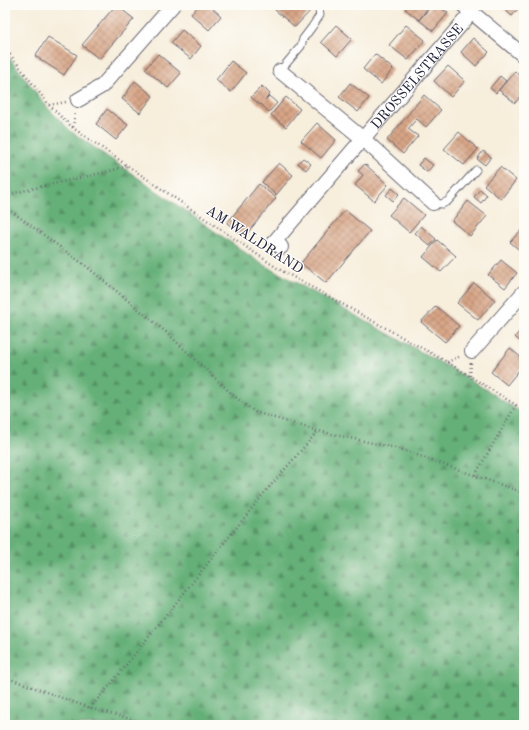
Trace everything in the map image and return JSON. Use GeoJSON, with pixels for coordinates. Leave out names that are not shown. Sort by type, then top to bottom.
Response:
{"type":"FeatureCollection","features":[{"type":"Feature","properties":{"kind":"street"},"geometry":{"type":"LineString","coordinates":[[78,100],[102,86],[173,5]]}},
{"type":"Feature","properties":{"kind":"street"},"geometry":{"type":"LineString","coordinates":[[467,9],[524,56]]}},
{"type":"Feature","properties":{"kind":"street","name":"DROSSELSTRASSE"},"geometry":{"type":"LineString","coordinates":[[281,247],[275,241],[362,138],[467,9]]}},
{"type":"Feature","properties":{"kind":"street","name":"DROSSELSTRASSE"},"geometry":{"type":"LineString","coordinates":[[280,71],[362,138],[433,203]]}},
{"type":"Feature","properties":{"kind":"street"},"geometry":{"type":"LineString","coordinates":[[472,351],[524,292]]}},
{"type":"Feature","properties":{"kind":"lane"},"geometry":{"type":"LineString","coordinates":[[280,71],[301,46],[303,39],[320,15],[318,7],[315,5]]}},
{"type":"Feature","properties":{"kind":"lane"},"geometry":{"type":"LineString","coordinates":[[433,203],[442,204],[448,200],[476,170]]}},
{"type":"Feature","properties":{"kind":"path","name":"AM WALDRAND"},"geometry":{"type":"LineString","coordinates":[[5,48],[49,105],[73,128],[277,268],[447,362],[524,410]]}},
{"type":"Feature","properties":{"kind":"path"},"geometry":{"type":"LineString","coordinates":[[5,195],[128,166]]}},
{"type":"Feature","properties":{"kind":"path"},"geometry":{"type":"LineString","coordinates":[[5,206],[86,266],[166,332],[234,396],[255,412],[318,431],[400,449],[524,493]]}},
{"type":"Feature","properties":{"kind":"path"},"geometry":{"type":"LineString","coordinates":[[475,475],[516,405]]}},
{"type":"Feature","properties":{"kind":"path"},"geometry":{"type":"LineString","coordinates":[[90,708],[265,492],[318,431]]}},
{"type":"Feature","properties":{"kind":"path"},"geometry":{"type":"LineString","coordinates":[[5,676],[90,708],[154,725]]}},
{"type":"Feature","properties":{"kind":"green space"},"geometry":{"type":"Polygon","coordinates":[[[5,52],[48,108],[72,132],[259,262],[463,375],[524,414],[524,725],[5,725],[5,52]]]}},
{"type":"Feature","properties":{"kind":"building"},"geometry":{"type":"Polygon","coordinates":[[[116,5],[134,19],[99,59],[82,45],[116,5]]]}},
{"type":"Feature","properties":{"kind":"building"},"geometry":{"type":"Polygon","coordinates":[[[199,5],[209,5],[221,16],[209,30],[191,14],[199,5]]]}},
{"type":"Feature","properties":{"kind":"building"},"geometry":{"type":"Polygon","coordinates":[[[279,5],[307,5],[312,9],[295,27],[275,10],[279,5]]]}},
{"type":"Feature","properties":{"kind":"building"},"geometry":{"type":"Polygon","coordinates":[[[408,5],[430,5],[419,20],[405,9],[408,5]]]}},
{"type":"Feature","properties":{"kind":"building"},"geometry":{"type":"Polygon","coordinates":[[[432,5],[437,5],[448,13],[433,31],[419,20],[432,5]]]}},
{"type":"Feature","properties":{"kind":"building"},"geometry":{"type":"Polygon","coordinates":[[[499,5],[521,5],[512,16],[499,5]]]}},
{"type":"Feature","properties":{"kind":"building"},"geometry":{"type":"Polygon","coordinates":[[[336,25],[352,39],[337,56],[321,42],[336,25]]]}},
{"type":"Feature","properties":{"kind":"building"},"geometry":{"type":"Polygon","coordinates":[[[406,25],[425,40],[408,60],[389,45],[406,25]]]}},
{"type":"Feature","properties":{"kind":"building"},"geometry":{"type":"Polygon","coordinates":[[[182,30],[201,46],[191,59],[171,43],[182,30]]]}},
{"type":"Feature","properties":{"kind":"building"},"geometry":{"type":"Polygon","coordinates":[[[48,37],[77,55],[64,75],[35,56],[48,37]]]}},
{"type":"Feature","properties":{"kind":"building"},"geometry":{"type":"Polygon","coordinates":[[[473,38],[489,52],[476,66],[461,52],[473,38]]]}},
{"type":"Feature","properties":{"kind":"building"},"geometry":{"type":"Polygon","coordinates":[[[158,54],[181,73],[168,88],[145,69],[158,54]]]}},
{"type":"Feature","properties":{"kind":"building"},"geometry":{"type":"Polygon","coordinates":[[[375,54],[393,69],[381,84],[363,69],[375,54]]]}},
{"type":"Feature","properties":{"kind":"building"},"geometry":{"type":"Polygon","coordinates":[[[231,61],[246,73],[231,92],[216,80],[231,61]]]}},
{"type":"Feature","properties":{"kind":"building"},"geometry":{"type":"Polygon","coordinates":[[[448,66],[465,81],[451,97],[434,81],[448,66]]]}},
{"type":"Feature","properties":{"kind":"building"},"geometry":{"type":"Polygon","coordinates":[[[515,71],[524,79],[524,93],[515,103],[499,90],[515,71]]]}},
{"type":"Feature","properties":{"kind":"building"},"geometry":{"type":"Polygon","coordinates":[[[500,76],[506,81],[496,93],[490,88],[500,76]]]}},
{"type":"Feature","properties":{"kind":"building"},"geometry":{"type":"Polygon","coordinates":[[[135,81],[153,96],[140,113],[122,99],[135,81]]]}},
{"type":"Feature","properties":{"kind":"building"},"geometry":{"type":"Polygon","coordinates":[[[350,83],[369,98],[358,112],[339,97],[350,83]]]}},
{"type":"Feature","properties":{"kind":"building"},"geometry":{"type":"Polygon","coordinates":[[[262,86],[270,94],[265,100],[269,96],[277,103],[269,112],[251,97],[262,86]]]}},
{"type":"Feature","properties":{"kind":"building"},"geometry":{"type":"Polygon","coordinates":[[[424,95],[441,110],[426,127],[417,119],[413,123],[408,129],[418,136],[403,154],[387,140],[424,95]]]}},
{"type":"Feature","properties":{"kind":"building"},"geometry":{"type":"Polygon","coordinates":[[[286,97],[300,109],[286,127],[271,115],[286,97]]]}},
{"type":"Feature","properties":{"kind":"building"},"geometry":{"type":"Polygon","coordinates":[[[524,108],[524,116],[520,112],[524,108]]]}},
{"type":"Feature","properties":{"kind":"building"},"geometry":{"type":"Polygon","coordinates":[[[107,109],[128,125],[116,140],[96,124],[107,109]]]}},
{"type":"Feature","properties":{"kind":"building"},"geometry":{"type":"Polygon","coordinates":[[[317,123],[336,140],[321,158],[301,141],[317,123]]]}},
{"type":"Feature","properties":{"kind":"building"},"geometry":{"type":"Polygon","coordinates":[[[459,132],[478,149],[464,165],[444,149],[459,132]]]}},
{"type":"Feature","properties":{"kind":"building"},"geometry":{"type":"Polygon","coordinates":[[[483,151],[491,157],[485,165],[477,159],[483,151]]]}},
{"type":"Feature","properties":{"kind":"building"},"geometry":{"type":"Polygon","coordinates":[[[303,158],[311,164],[306,170],[298,163],[303,158]]]}},
{"type":"Feature","properties":{"kind":"building"},"geometry":{"type":"Polygon","coordinates":[[[424,158],[433,165],[427,172],[418,165],[424,158]]]}},
{"type":"Feature","properties":{"kind":"building"},"geometry":{"type":"Polygon","coordinates":[[[279,163],[293,175],[276,195],[262,182],[279,163]]]}},
{"type":"Feature","properties":{"kind":"building"},"geometry":{"type":"Polygon","coordinates":[[[365,164],[388,185],[374,201],[355,185],[363,175],[358,171],[365,164]]]}},
{"type":"Feature","properties":{"kind":"building"},"geometry":{"type":"Polygon","coordinates":[[[500,167],[516,180],[501,199],[484,185],[500,167]]]}},
{"type":"Feature","properties":{"kind":"building"},"geometry":{"type":"Polygon","coordinates":[[[259,184],[276,198],[244,237],[227,223],[259,184]]]}},
{"type":"Feature","properties":{"kind":"building"},"geometry":{"type":"Polygon","coordinates":[[[392,188],[399,194],[393,201],[386,195],[392,188]]]}},
{"type":"Feature","properties":{"kind":"building"},"geometry":{"type":"Polygon","coordinates":[[[480,189],[487,195],[481,203],[474,197],[480,189]]]}},
{"type":"Feature","properties":{"kind":"building"},"geometry":{"type":"Polygon","coordinates":[[[404,198],[424,215],[409,232],[389,215],[404,198]]]}},
{"type":"Feature","properties":{"kind":"building"},"geometry":{"type":"Polygon","coordinates":[[[468,201],[487,216],[470,236],[452,221],[468,201]]]}},
{"type":"Feature","properties":{"kind":"building"},"geometry":{"type":"Polygon","coordinates":[[[345,210],[370,231],[326,283],[301,263],[345,210]]]}},
{"type":"Feature","properties":{"kind":"building"},"geometry":{"type":"Polygon","coordinates":[[[421,226],[436,239],[430,246],[415,233],[421,226]]]}},
{"type":"Feature","properties":{"kind":"building"},"geometry":{"type":"Polygon","coordinates":[[[524,227],[524,254],[510,242],[524,227]]]}},
{"type":"Feature","properties":{"kind":"building"},"geometry":{"type":"Polygon","coordinates":[[[437,240],[456,256],[441,272],[423,257],[437,240]]]}},
{"type":"Feature","properties":{"kind":"building"},"geometry":{"type":"Polygon","coordinates":[[[501,260],[517,273],[505,288],[488,275],[501,260]]]}},
{"type":"Feature","properties":{"kind":"building"},"geometry":{"type":"Polygon","coordinates":[[[474,283],[495,300],[478,320],[457,303],[474,283]]]}},
{"type":"Feature","properties":{"kind":"building"},"geometry":{"type":"Polygon","coordinates":[[[436,306],[459,326],[445,342],[421,322],[436,306]]]}},
{"type":"Feature","properties":{"kind":"building"},"geometry":{"type":"Polygon","coordinates":[[[524,326],[524,345],[515,337],[524,326]]]}},
{"type":"Feature","properties":{"kind":"building"},"geometry":{"type":"Polygon","coordinates":[[[510,348],[524,360],[524,364],[507,385],[491,372],[510,348]]]}}]}
